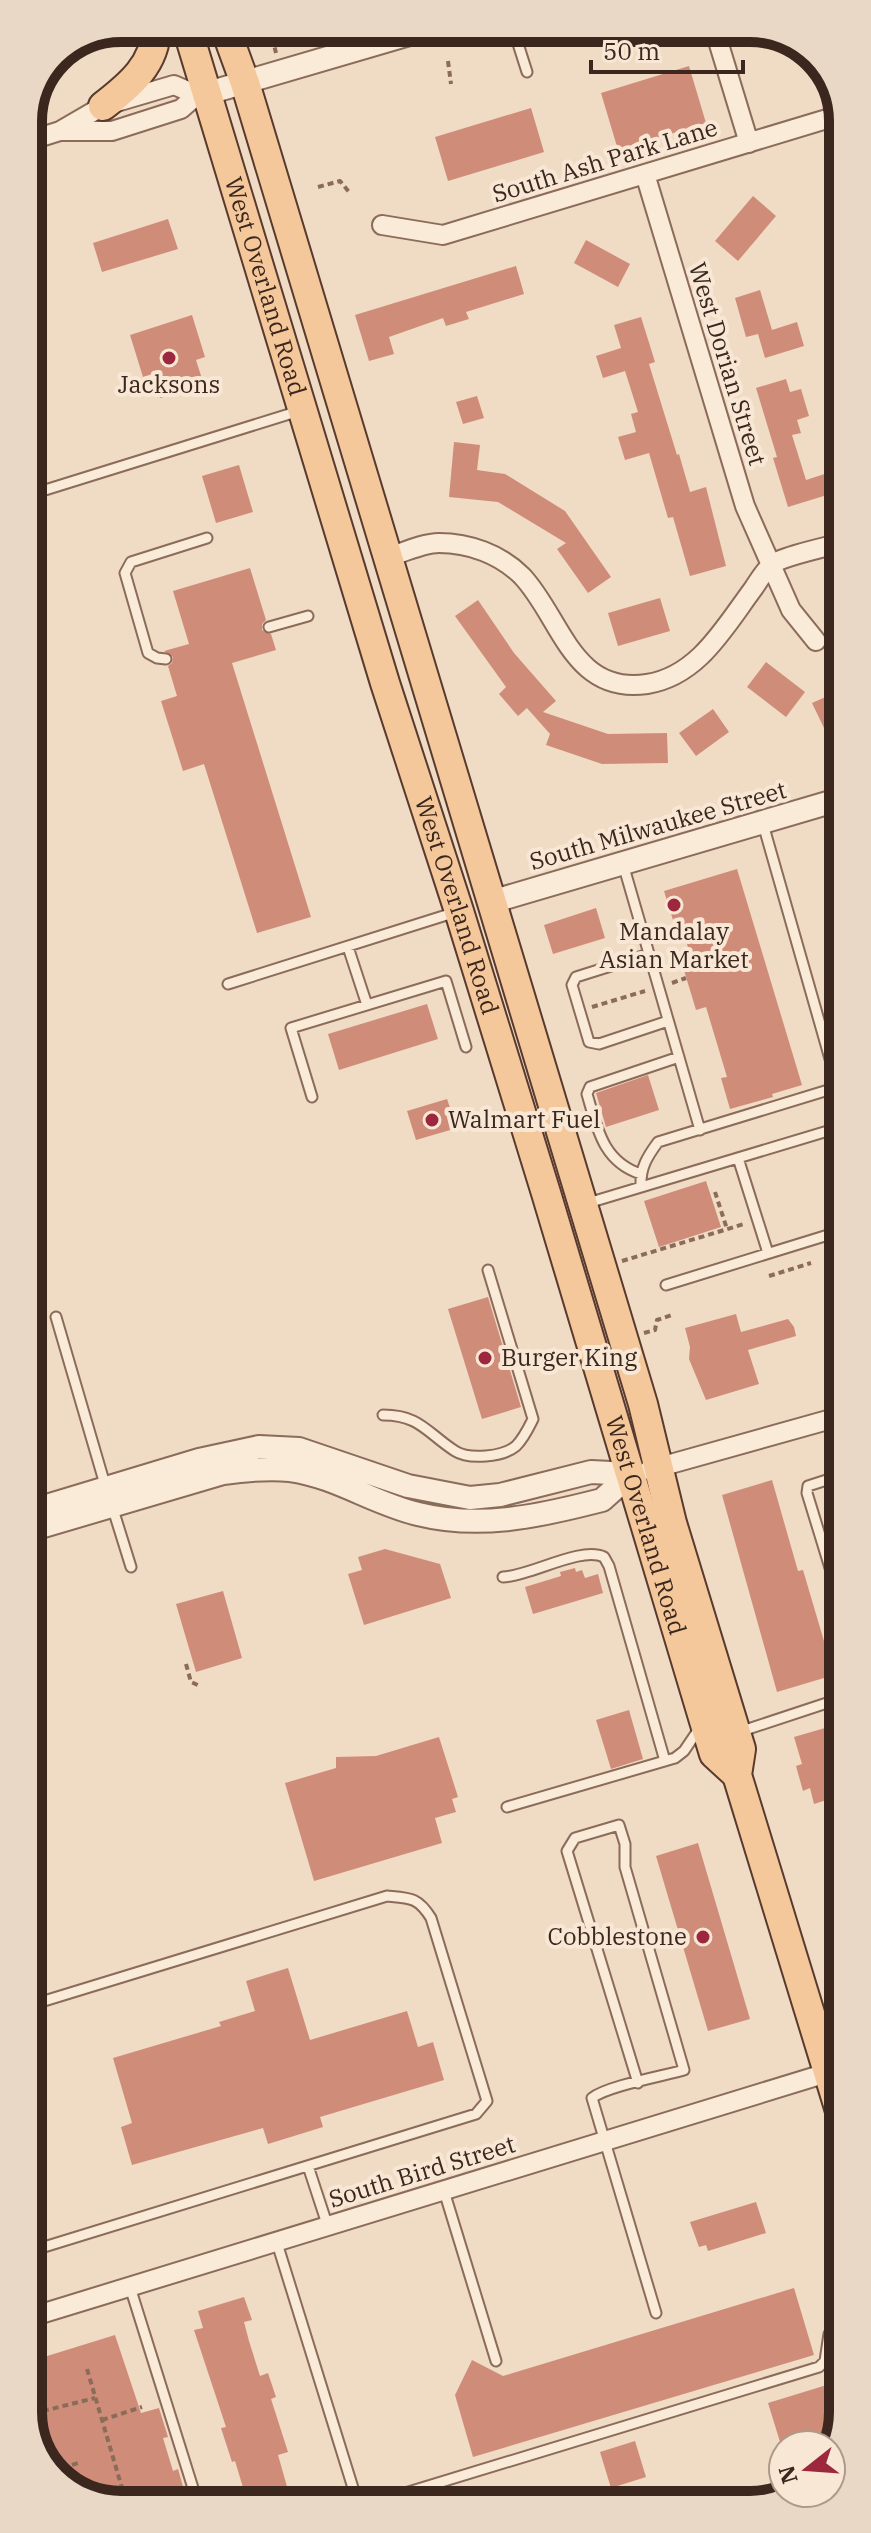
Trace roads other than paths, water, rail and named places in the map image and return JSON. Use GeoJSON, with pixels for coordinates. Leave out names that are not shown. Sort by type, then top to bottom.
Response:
{"type":"FeatureCollection","features":[{"type":"Feature","properties":{"kind":"main road"},"geometry":{"type":"LineString","coordinates":[[103,106],[132,84],[146,65],[155,42]]}},
{"type":"Feature","properties":{"kind":"main road","name":"West Overland Road"},"geometry":{"type":"LineString","coordinates":[[194,42],[218,90],[386,558],[643,1404],[644,1471],[704,1721],[714,1754],[737,1775]]}},
{"type":"Feature","properties":{"kind":"main road"},"geometry":{"type":"LineString","coordinates":[[209,42],[218,90]]}},
{"type":"Feature","properties":{"kind":"main road","name":"West Overland Road"},"geometry":{"type":"LineString","coordinates":[[231,42],[218,90],[302,410],[385,683],[459,911],[644,1471],[736,1733],[741,1749],[737,1775],[829,2052]]}},
{"type":"Feature","properties":{"kind":"main road"},"geometry":{"type":"LineString","coordinates":[[302,410],[324,421],[330,428],[365,543],[372,551],[386,558]]}},
{"type":"Feature","properties":{"kind":"main road"},"geometry":{"type":"LineString","coordinates":[[368,626],[391,627],[416,702],[451,766]]}},
{"type":"Feature","properties":{"kind":"main road"},"geometry":{"type":"LineString","coordinates":[[385,683],[433,772],[468,884],[491,902]]}},
{"type":"Feature","properties":{"kind":"main road"},"geometry":{"type":"LineString","coordinates":[[459,911],[482,927],[515,1035],[542,1072]]}},
{"type":"Feature","properties":{"kind":"street"},"geometry":{"type":"LineString","coordinates":[[60,131],[112,131],[181,109],[218,90],[382,42]]}},
{"type":"Feature","properties":{"kind":"street"},"geometry":{"type":"LineString","coordinates":[[718,42],[749,143]]}},
{"type":"Feature","properties":{"kind":"street"},"geometry":{"type":"LineString","coordinates":[[42,137],[60,131],[103,106],[174,85],[218,90]]}},
{"type":"Feature","properties":{"kind":"street","name":"South Ash Park Lane"},"geometry":{"type":"LineString","coordinates":[[382,225],[443,235],[829,118]]}},
{"type":"Feature","properties":{"kind":"street","name":"West Dorian Street"},"geometry":{"type":"LineString","coordinates":[[645,174],[745,506],[791,610],[816,641]]}},
{"type":"Feature","properties":{"kind":"street"},"geometry":{"type":"LineString","coordinates":[[386,558],[437,542],[481,549],[521,575],[546,609],[565,644],[584,667],[613,683],[646,684],[678,674],[706,652],[772,564],[829,547]]}},
{"type":"Feature","properties":{"kind":"street","name":"South Milwaukee Street"},"geometry":{"type":"LineString","coordinates":[[491,902],[829,802]]}},
{"type":"Feature","properties":{"kind":"street"},"geometry":{"type":"LineString","coordinates":[[42,1509],[223,1473],[252,1469],[293,1470],[415,1514],[462,1522],[508,1521],[602,1500],[644,1471],[829,1420]]}},
{"type":"Feature","properties":{"kind":"street"},"geometry":{"type":"LineString","coordinates":[[42,1525],[109,1497]]}},
{"type":"Feature","properties":{"kind":"street","name":"South Bird Street"},"geometry":{"type":"LineString","coordinates":[[42,2314],[829,2072]]}},
{"type":"Feature","properties":{"kind":"lane"},"geometry":{"type":"LineString","coordinates":[[517,42],[527,72]]}},
{"type":"Feature","properties":{"kind":"lane"},"geometry":{"type":"LineString","coordinates":[[42,491],[302,410]]}},
{"type":"Feature","properties":{"kind":"lane"},"geometry":{"type":"LineString","coordinates":[[166,659],[148,653],[125,573],[131,562],[207,538]]}},
{"type":"Feature","properties":{"kind":"lane"},"geometry":{"type":"LineString","coordinates":[[269,627],[308,616]]}},
{"type":"Feature","properties":{"kind":"lane"},"geometry":{"type":"LineString","coordinates":[[762,822],[829,1056]]}},
{"type":"Feature","properties":{"kind":"lane"},"geometry":{"type":"LineString","coordinates":[[622,864],[700,1130]]}},
{"type":"Feature","properties":{"kind":"lane"},"geometry":{"type":"LineString","coordinates":[[228,984],[459,911]]}},
{"type":"Feature","properties":{"kind":"lane"},"geometry":{"type":"LineString","coordinates":[[348,947],[367,1005]]}},
{"type":"Feature","properties":{"kind":"lane"},"geometry":{"type":"LineString","coordinates":[[649,954],[576,977],[572,985],[589,1042],[599,1044],[668,1021]]}},
{"type":"Feature","properties":{"kind":"lane"},"geometry":{"type":"LineString","coordinates":[[312,1097],[291,1028],[446,981],[466,1047]]}},
{"type":"Feature","properties":{"kind":"lane"},"geometry":{"type":"LineString","coordinates":[[641,1174],[624,1169],[602,1142],[587,1094],[590,1087],[679,1057]]}},
{"type":"Feature","properties":{"kind":"lane"},"geometry":{"type":"LineString","coordinates":[[641,1187],[645,1160],[658,1142],[829,1090]]}},
{"type":"Feature","properties":{"kind":"lane"},"geometry":{"type":"LineString","coordinates":[[583,1205],[829,1131]]}},
{"type":"Feature","properties":{"kind":"lane"},"geometry":{"type":"LineString","coordinates":[[738,1158],[768,1253]]}},
{"type":"Feature","properties":{"kind":"lane"},"geometry":{"type":"LineString","coordinates":[[666,1285],[829,1235]]}},
{"type":"Feature","properties":{"kind":"lane"},"geometry":{"type":"LineString","coordinates":[[383,1415],[400,1415],[416,1420],[458,1453],[498,1454],[514,1448],[525,1435],[533,1419],[488,1270]]}},
{"type":"Feature","properties":{"kind":"lane"},"geometry":{"type":"LineString","coordinates":[[56,1317],[131,1567]]}},
{"type":"Feature","properties":{"kind":"lane"},"geometry":{"type":"LineString","coordinates":[[829,1479],[808,1486],[807,1493],[829,1552]]}},
{"type":"Feature","properties":{"kind":"lane"},"geometry":{"type":"LineString","coordinates":[[503,1577],[527,1574],[590,1553],[604,1557],[665,1761]]}},
{"type":"Feature","properties":{"kind":"lane"},"geometry":{"type":"LineString","coordinates":[[736,1733],[829,1702]]}},
{"type":"Feature","properties":{"kind":"lane"},"geometry":{"type":"LineString","coordinates":[[507,1807],[665,1761],[684,1751],[704,1721]]}},
{"type":"Feature","properties":{"kind":"lane"},"geometry":{"type":"LineString","coordinates":[[638,2083],[567,1851],[575,1838],[619,1825],[625,1844],[625,1867],[684,2070],[592,2098],[656,2313]]}},
{"type":"Feature","properties":{"kind":"lane"},"geometry":{"type":"LineString","coordinates":[[42,2002],[387,1896],[408,1897],[422,1903],[431,1918],[487,2101],[476,2114],[42,2248]]}},
{"type":"Feature","properties":{"kind":"lane"},"geometry":{"type":"LineString","coordinates":[[308,2166],[328,2227]]}},
{"type":"Feature","properties":{"kind":"lane"},"geometry":{"type":"LineString","coordinates":[[444,2191],[496,2361]]}},
{"type":"Feature","properties":{"kind":"lane"},"geometry":{"type":"LineString","coordinates":[[277,2243],[354,2491]]}},
{"type":"Feature","properties":{"kind":"lane"},"geometry":{"type":"LineString","coordinates":[[130,2287],[194,2491]]}},
{"type":"Feature","properties":{"kind":"lane"},"geometry":{"type":"LineString","coordinates":[[412,2491],[819,2367],[825,2361],[829,2334]]}},
{"type":"Feature","properties":{"kind":"place","name":"Jacksons"},"geometry":{"type":"Point","coordinates":[169,358]}},
{"type":"Feature","properties":{"kind":"place","name":"Mandalay Asian Market"},"geometry":{"type":"Point","coordinates":[674,905]}},
{"type":"Feature","properties":{"kind":"place","name":"Walmart Fuel"},"geometry":{"type":"Point","coordinates":[432,1120]}},
{"type":"Feature","properties":{"kind":"place","name":"Burger King"},"geometry":{"type":"Point","coordinates":[485,1358]}},
{"type":"Feature","properties":{"kind":"place","name":"Cobblestone"},"geometry":{"type":"Point","coordinates":[703,1937]}}]}
